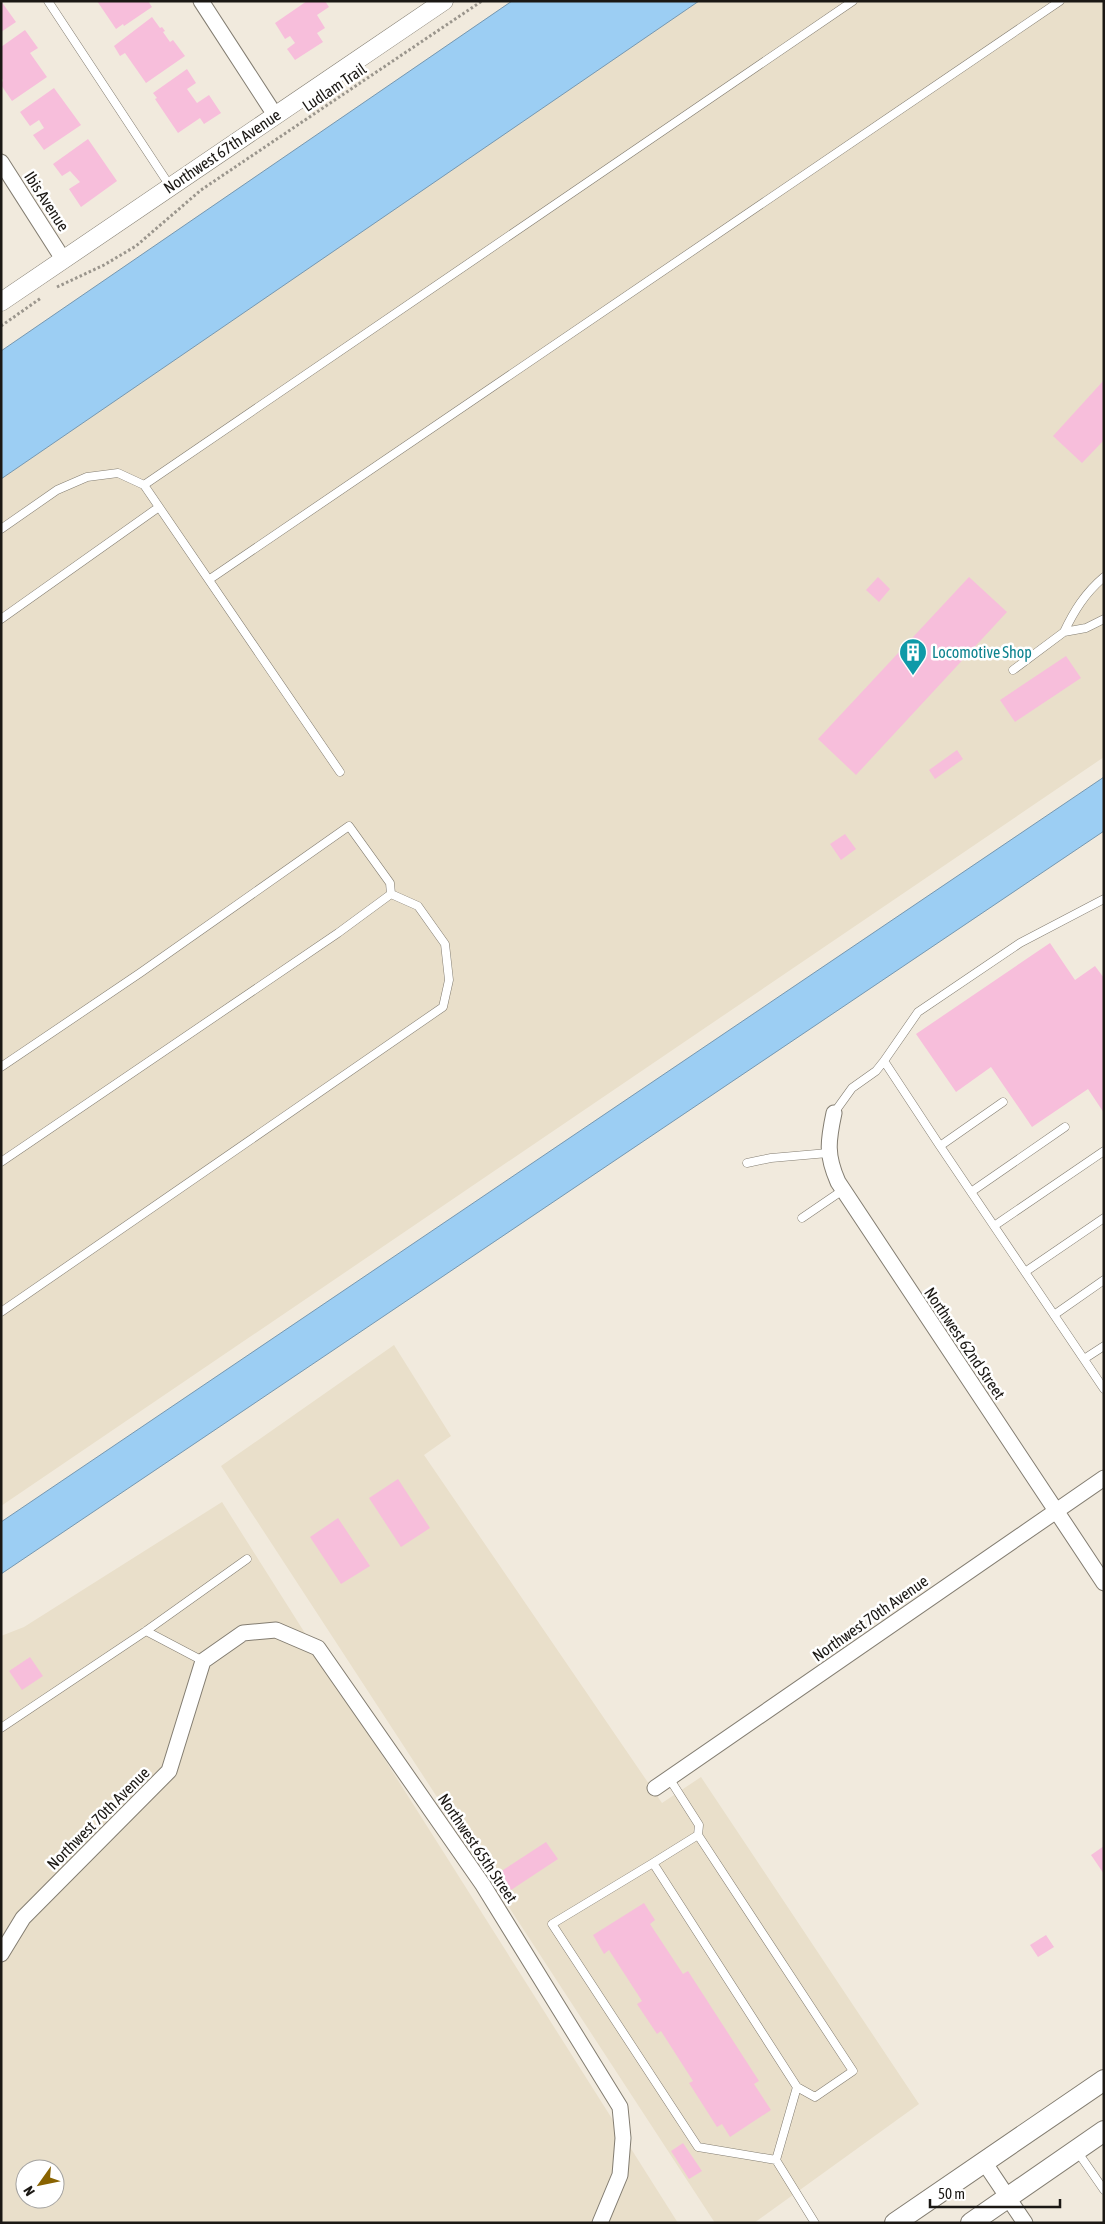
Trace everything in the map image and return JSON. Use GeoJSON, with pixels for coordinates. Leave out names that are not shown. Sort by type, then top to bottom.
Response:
{"type":"FeatureCollection","features":[{"type":"Feature","properties":{"kind":"main road"},"geometry":{"type":"LineString","coordinates":[[895,2223],[1104,2080]]}},
{"type":"Feature","properties":{"kind":"main road"},"geometry":{"type":"LineString","coordinates":[[973,2222],[1104,2131]]}},
{"type":"Feature","properties":{"kind":"street"},"geometry":{"type":"LineString","coordinates":[[201,1],[275,116]]}},
{"type":"Feature","properties":{"kind":"street","name":"Northwest 67th Avenue"},"geometry":{"type":"LineString","coordinates":[[1,302],[63,258],[444,1]]}},
{"type":"Feature","properties":{"kind":"street","name":"Ibis Avenue"},"geometry":{"type":"LineString","coordinates":[[1,162],[63,258]]}},
{"type":"Feature","properties":{"kind":"street","name":"Northwest 62nd Street"},"geometry":{"type":"LineString","coordinates":[[834,1113],[829,1136],[828,1153],[831,1168],[843,1190],[1104,1583]]}},
{"type":"Feature","properties":{"kind":"street","name":"Northwest 70th Avenue"},"geometry":{"type":"LineString","coordinates":[[656,1788],[1104,1478]]}},
{"type":"Feature","properties":{"kind":"street","name":"Northwest 65th Street"},"geometry":{"type":"LineString","coordinates":[[203,1661],[243,1633],[276,1630],[318,1648],[483,1885],[620,2107],[623,2138],[620,2175],[600,2223]]}},
{"type":"Feature","properties":{"kind":"street","name":"Northwest 70th Avenue"},"geometry":{"type":"LineString","coordinates":[[1,1954],[23,1918],[169,1771],[203,1661]]}},
{"type":"Feature","properties":{"kind":"street"},"geometry":{"type":"LineString","coordinates":[[984,2162],[1025,2223]]}},
{"type":"Feature","properties":{"kind":"lane"},"geometry":{"type":"LineString","coordinates":[[48,1],[170,186]]}},
{"type":"Feature","properties":{"kind":"lane"},"geometry":{"type":"LineString","coordinates":[[144,485],[853,1]]}},
{"type":"Feature","properties":{"kind":"lane"},"geometry":{"type":"LineString","coordinates":[[210,579],[1060,1]]}},
{"type":"Feature","properties":{"kind":"lane"},"geometry":{"type":"LineString","coordinates":[[1,529],[57,490],[87,477],[118,473],[144,485],[340,772]]}},
{"type":"Feature","properties":{"kind":"lane"},"geometry":{"type":"LineString","coordinates":[[1,619],[159,507]]}},
{"type":"Feature","properties":{"kind":"lane"},"geometry":{"type":"LineString","coordinates":[[1064,632],[1076,607],[1093,586],[1104,577]]}},
{"type":"Feature","properties":{"kind":"lane"},"geometry":{"type":"LineString","coordinates":[[1013,670],[1064,632],[1086,628],[1104,619]]}},
{"type":"Feature","properties":{"kind":"lane"},"geometry":{"type":"LineString","coordinates":[[1,1066],[140,973],[349,826],[390,883],[391,894]]}},
{"type":"Feature","properties":{"kind":"lane"},"geometry":{"type":"LineString","coordinates":[[1,1162],[330,938],[391,894]]}},
{"type":"Feature","properties":{"kind":"lane"},"geometry":{"type":"LineString","coordinates":[[1,1312],[443,1007],[449,980],[445,944],[418,906],[391,894]]}},
{"type":"Feature","properties":{"kind":"lane"},"geometry":{"type":"LineString","coordinates":[[834,1113],[852,1088],[876,1071],[918,1012],[1020,942],[1104,899]]}},
{"type":"Feature","properties":{"kind":"lane"},"geometry":{"type":"LineString","coordinates":[[884,1061],[1104,1388]]}},
{"type":"Feature","properties":{"kind":"lane"},"geometry":{"type":"LineString","coordinates":[[940,1146],[1003,1102]]}},
{"type":"Feature","properties":{"kind":"lane"},"geometry":{"type":"LineString","coordinates":[[971,1192],[1065,1127]]}},
{"type":"Feature","properties":{"kind":"lane"},"geometry":{"type":"LineString","coordinates":[[994,1226],[1104,1151]]}},
{"type":"Feature","properties":{"kind":"lane"},"geometry":{"type":"LineString","coordinates":[[747,1163],[771,1158],[828,1153]]}},
{"type":"Feature","properties":{"kind":"lane"},"geometry":{"type":"LineString","coordinates":[[802,1218],[843,1190]]}},
{"type":"Feature","properties":{"kind":"lane"},"geometry":{"type":"LineString","coordinates":[[1025,1272],[1104,1218]]}},
{"type":"Feature","properties":{"kind":"lane"},"geometry":{"type":"LineString","coordinates":[[1054,1315],[1104,1280]]}},
{"type":"Feature","properties":{"kind":"lane"},"geometry":{"type":"LineString","coordinates":[[1084,1360],[1104,1346]]}},
{"type":"Feature","properties":{"kind":"lane"},"geometry":{"type":"LineString","coordinates":[[1,1728],[146,1631],[247,1559]]}},
{"type":"Feature","properties":{"kind":"lane"},"geometry":{"type":"LineString","coordinates":[[146,1631],[203,1661]]}},
{"type":"Feature","properties":{"kind":"lane"},"geometry":{"type":"LineString","coordinates":[[653,1863],[797,2087],[815,2097],[853,2072],[698,1835],[698,1825],[669,1778]]}},
{"type":"Feature","properties":{"kind":"lane"},"geometry":{"type":"LineString","coordinates":[[698,1835],[552,1924],[698,2147],[776,2160]]}},
{"type":"Feature","properties":{"kind":"lane"},"geometry":{"type":"LineString","coordinates":[[797,2087],[776,2160],[815,2223]]}},
{"type":"Feature","properties":{"kind":"lane"},"geometry":{"type":"LineString","coordinates":[[1076,2150],[1104,2190]]}},
{"type":"Feature","properties":{"kind":"path","name":"Ludlam Trail"},"geometry":{"type":"LineString","coordinates":[[53,290],[104,265],[136,246],[202,190],[482,1]]}},
{"type":"Feature","properties":{"kind":"path"},"geometry":{"type":"LineString","coordinates":[[1,326],[46,294]]}},
{"type":"Feature","properties":{"kind":"shaded area"},"geometry":{"type":"Polygon","coordinates":[[[645,1],[1104,1],[1104,757],[1,1506],[1,459],[645,1]]]}},
{"type":"Feature","properties":{"kind":"shaded area"},"geometry":{"type":"Polygon","coordinates":[[[394,1345],[451,1436],[424,1455],[662,1803],[701,1777],[919,2104],[754,2223],[715,2223],[221,1466],[394,1345]]]}},
{"type":"Feature","properties":{"kind":"shaded area"},"geometry":{"type":"Polygon","coordinates":[[[222,1502],[678,2223],[1,2223],[1,1636],[24,1627],[222,1502]]]}},
{"type":"Feature","properties":{"kind":"water"},"geometry":{"type":"Polygon","coordinates":[[[512,1],[699,1],[1,479],[1,351],[512,1]]]}},
{"type":"Feature","properties":{"kind":"water"},"geometry":{"type":"Polygon","coordinates":[[[1104,777],[1104,831],[1,1574],[1,1522],[1104,777]]]}},
{"type":"Feature","properties":{"kind":"building"},"geometry":{"type":"Polygon","coordinates":[[[1,1],[16,22],[1,32],[1,1]]]}},
{"type":"Feature","properties":{"kind":"building"},"geometry":{"type":"Polygon","coordinates":[[[97,1],[148,1],[152,7],[124,26],[123,24],[116,29],[97,1]]]}},
{"type":"Feature","properties":{"kind":"building"},"geometry":{"type":"Polygon","coordinates":[[[307,1],[325,1],[329,7],[317,15],[325,28],[317,33],[323,42],[295,60],[287,49],[295,43],[290,36],[285,39],[275,23],[307,1]]]}},
{"type":"Feature","properties":{"kind":"building"},"geometry":{"type":"Polygon","coordinates":[[[152,17],[160,28],[162,27],[165,31],[163,32],[170,42],[173,40],[185,56],[146,83],[125,53],[120,56],[114,46],[152,17]]]}},
{"type":"Feature","properties":{"kind":"building"},"geometry":{"type":"Polygon","coordinates":[[[25,30],[38,48],[30,53],[47,77],[12,101],[1,85],[3,80],[1,77],[1,47],[25,30]]]}},
{"type":"Feature","properties":{"kind":"building"},"geometry":{"type":"Polygon","coordinates":[[[187,69],[196,83],[187,89],[197,103],[209,95],[221,113],[204,124],[200,118],[178,133],[153,93],[187,69]]]}},
{"type":"Feature","properties":{"kind":"building"},"geometry":{"type":"Polygon","coordinates":[[[54,88],[81,125],[44,150],[33,135],[44,128],[39,120],[30,126],[20,112],[54,88]]]}},
{"type":"Feature","properties":{"kind":"building"},"geometry":{"type":"Polygon","coordinates":[[[88,139],[117,181],[81,207],[69,189],[80,182],[70,171],[62,176],[53,164],[88,139]]]}},
{"type":"Feature","properties":{"kind":"building"},"geometry":{"type":"Polygon","coordinates":[[[1104,380],[1104,440],[1082,463],[1053,436],[1104,380]]]}},
{"type":"Feature","properties":{"kind":"building"},"geometry":{"type":"Polygon","coordinates":[[[878,577],[890,589],[879,602],[866,590],[878,577]]]}},
{"type":"Feature","properties":{"kind":"building","name":"Locomotive Shop"},"geometry":{"type":"Polygon","coordinates":[[[969,577],[1007,612],[856,775],[818,739],[969,577]]]}},
{"type":"Feature","properties":{"kind":"building"},"geometry":{"type":"Polygon","coordinates":[[[1066,656],[1081,678],[1015,722],[1000,700],[1066,656]]]}},
{"type":"Feature","properties":{"kind":"building"},"geometry":{"type":"Polygon","coordinates":[[[957,750],[963,759],[935,779],[929,770],[957,750]]]}},
{"type":"Feature","properties":{"kind":"building"},"geometry":{"type":"Polygon","coordinates":[[[845,834],[856,849],[841,860],[830,844],[845,834]]]}},
{"type":"Feature","properties":{"kind":"building"},"geometry":{"type":"Polygon","coordinates":[[[1050,943],[1075,980],[1095,966],[1104,978],[1104,1113],[1088,1089],[1032,1127],[991,1067],[956,1092],[916,1034],[1050,943]]]}},
{"type":"Feature","properties":{"kind":"building"},"geometry":{"type":"Polygon","coordinates":[[[398,1479],[430,1528],[401,1547],[369,1498],[398,1479]]]}},
{"type":"Feature","properties":{"kind":"building"},"geometry":{"type":"Polygon","coordinates":[[[338,1518],[370,1566],[341,1584],[310,1537],[338,1518]]]}},
{"type":"Feature","properties":{"kind":"building"},"geometry":{"type":"Polygon","coordinates":[[[30,1657],[43,1676],[22,1690],[9,1671],[30,1657]]]}},
{"type":"Feature","properties":{"kind":"building"},"geometry":{"type":"Polygon","coordinates":[[[546,1842],[558,1859],[511,1890],[500,1872],[546,1842]]]}},
{"type":"Feature","properties":{"kind":"building"},"geometry":{"type":"Polygon","coordinates":[[[1104,1846],[1104,1874],[1091,1855],[1104,1846]]]}},
{"type":"Feature","properties":{"kind":"building"},"geometry":{"type":"Polygon","coordinates":[[[644,1903],[655,1920],[650,1924],[683,1974],[688,1971],[759,2081],[754,2084],[771,2110],[730,2137],[722,2124],[717,2127],[689,2083],[693,2081],[661,2031],[657,2034],[637,2004],[642,2001],[609,1950],[604,1954],[593,1935],[644,1903]]]}},
{"type":"Feature","properties":{"kind":"building"},"geometry":{"type":"Polygon","coordinates":[[[1046,1935],[1054,1947],[1038,1957],[1030,1945],[1046,1935]]]}},
{"type":"Feature","properties":{"kind":"building"},"geometry":{"type":"Polygon","coordinates":[[[683,2143],[702,2171],[689,2179],[671,2151],[683,2143]]]}},
{"type":"Feature","properties":{"kind":"place","name":"Locomotive Shop"},"geometry":{"type":"Point","coordinates":[913,676]}}]}
